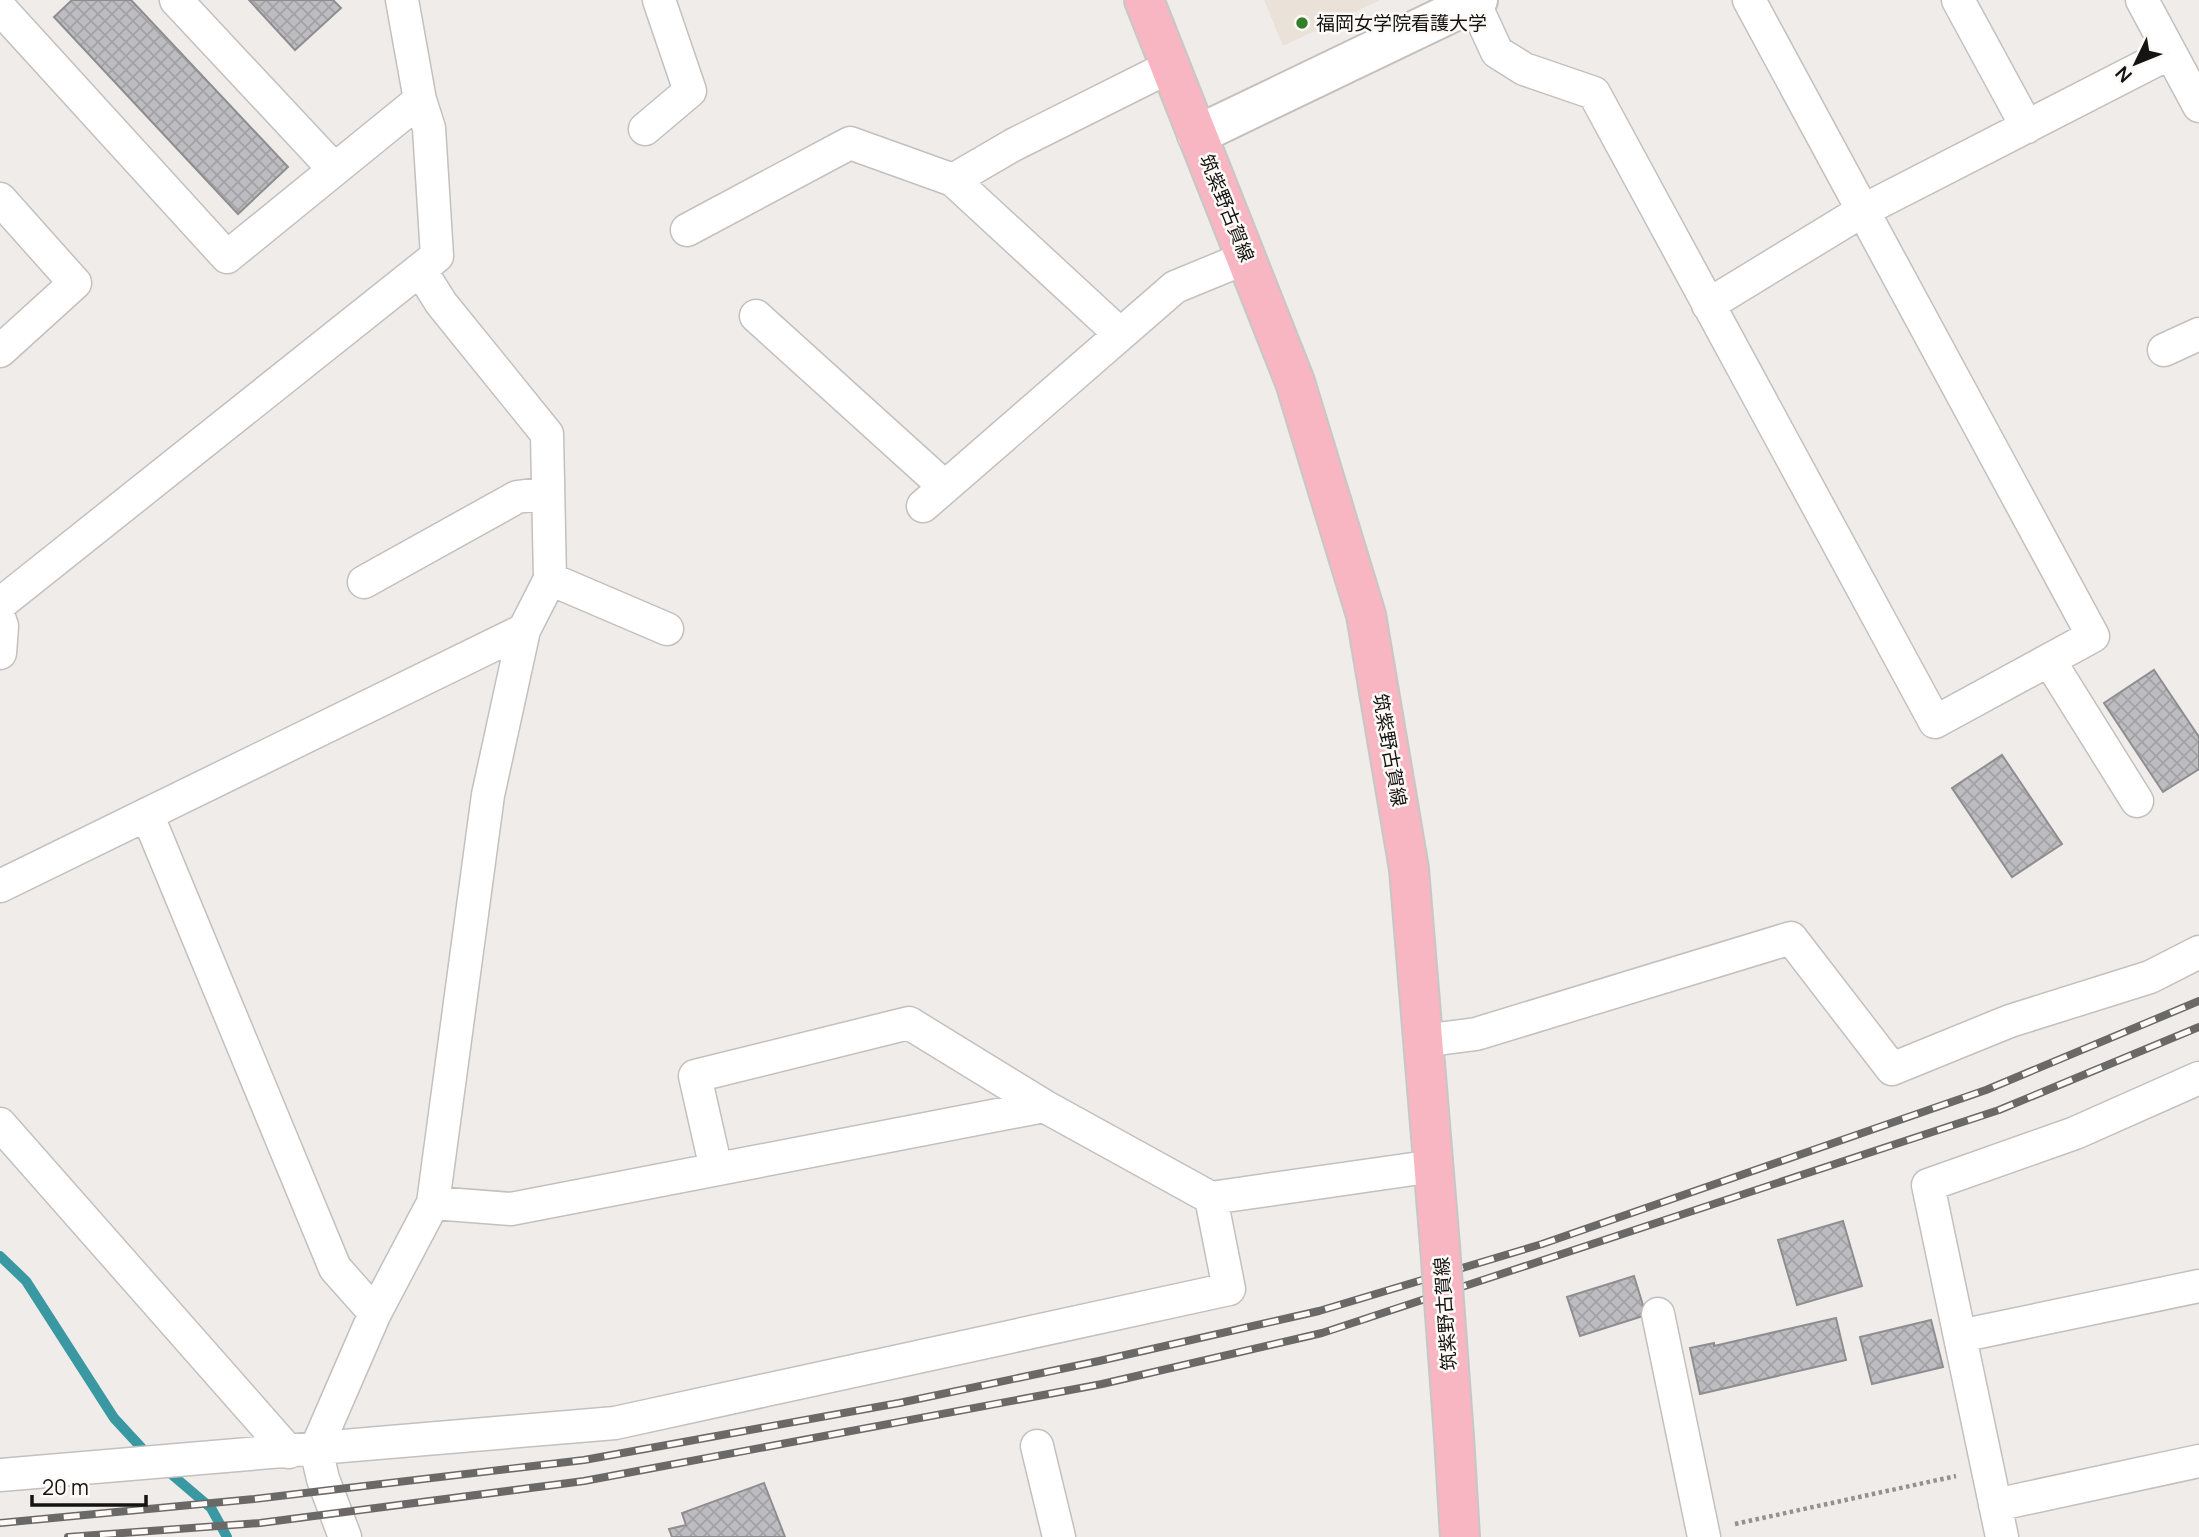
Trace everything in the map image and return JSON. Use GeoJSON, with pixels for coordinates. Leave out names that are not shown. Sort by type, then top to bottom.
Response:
{"type":"FeatureCollection","features":[{"type":"Feature","properties":{"kind":"main road","name":"筑紫野古賀線"},"geometry":{"type":"LineString","coordinates":[[1144,0],[1248,257],[1295,382],[1366,615],[1390,743],[1409,869],[1434,1166],[1460,1537]]}},
{"type":"Feature","properties":{"kind":"street"},"geometry":{"type":"LineString","coordinates":[[176,0],[334,169]]}},
{"type":"Feature","properties":{"kind":"street"},"geometry":{"type":"LineString","coordinates":[[0,604],[437,256],[429,128],[420,100],[402,0]]}},
{"type":"Feature","properties":{"kind":"street"},"geometry":{"type":"LineString","coordinates":[[645,129],[690,91],[659,0]]}},
{"type":"Feature","properties":{"kind":"street"},"geometry":{"type":"LineString","coordinates":[[1197,135],[1476,1],[1497,52],[1524,69],[1594,93],[1935,722],[2093,636],[1749,0]]}},
{"type":"Feature","properties":{"kind":"street"},"geometry":{"type":"LineString","coordinates":[[1958,0],[2027,127]]}},
{"type":"Feature","properties":{"kind":"street"},"geometry":{"type":"LineString","coordinates":[[2142,0],[2199,106]]}},
{"type":"Feature","properties":{"kind":"street"},"geometry":{"type":"LineString","coordinates":[[0,8],[227,257],[420,100]]}},
{"type":"Feature","properties":{"kind":"street"},"geometry":{"type":"LineString","coordinates":[[1708,305],[1862,211],[2170,52]]}},
{"type":"Feature","properties":{"kind":"street"},"geometry":{"type":"LineString","coordinates":[[953,180],[1013,145],[1171,66]]}},
{"type":"Feature","properties":{"kind":"street"},"geometry":{"type":"LineString","coordinates":[[687,230],[850,143],[953,180],[1120,334]]}},
{"type":"Feature","properties":{"kind":"street"},"geometry":{"type":"LineString","coordinates":[[0,200],[75,283],[0,351]]}},
{"type":"Feature","properties":{"kind":"street"},"geometry":{"type":"LineString","coordinates":[[756,316],[934,497],[1175,287],[1248,257]]}},
{"type":"Feature","properties":{"kind":"street"},"geometry":{"type":"LineString","coordinates":[[302,1450],[433,1203],[488,795],[524,631],[550,579],[547,434],[441,303],[421,271]]}},
{"type":"Feature","properties":{"kind":"street"},"geometry":{"type":"LineString","coordinates":[[2164,350],[2199,334]]}},
{"type":"Feature","properties":{"kind":"street"},"geometry":{"type":"LineString","coordinates":[[364,582],[517,497],[548,493]]}},
{"type":"Feature","properties":{"kind":"street"},"geometry":{"type":"LineString","coordinates":[[550,579],[667,629]]}},
{"type":"Feature","properties":{"kind":"street"},"geometry":{"type":"LineString","coordinates":[[0,620],[0,653]]}},
{"type":"Feature","properties":{"kind":"street"},"geometry":{"type":"LineString","coordinates":[[0,886],[524,631]]}},
{"type":"Feature","properties":{"kind":"street"},"geometry":{"type":"LineString","coordinates":[[2049,660],[2137,801]]}},
{"type":"Feature","properties":{"kind":"street"},"geometry":{"type":"LineString","coordinates":[[148,814],[335,1268],[374,1313]]}},
{"type":"Feature","properties":{"kind":"street"},"geometry":{"type":"LineString","coordinates":[[1422,1041],[1476,1034],[1791,938],[1892,1069],[2010,1021],[2150,976],[2199,952]]}},
{"type":"Feature","properties":{"kind":"street"},"geometry":{"type":"LineString","coordinates":[[716,1169],[695,1076],[909,1023],[1044,1106],[1211,1198],[1434,1166]]}},
{"type":"Feature","properties":{"kind":"street"},"geometry":{"type":"LineString","coordinates":[[2002,1537],[1928,1185],[2075,1133],[2199,1078]]}},
{"type":"Feature","properties":{"kind":"street"},"geometry":{"type":"LineString","coordinates":[[433,1203],[511,1209],[1044,1106]]}},
{"type":"Feature","properties":{"kind":"street"},"geometry":{"type":"LineString","coordinates":[[0,1124],[302,1450],[323,1479],[345,1537]]}},
{"type":"Feature","properties":{"kind":"street"},"geometry":{"type":"LineString","coordinates":[[0,1475],[615,1423],[1229,1289],[1211,1198]]}},
{"type":"Feature","properties":{"kind":"street"},"geometry":{"type":"LineString","coordinates":[[1960,1336],[2199,1286]]}},
{"type":"Feature","properties":{"kind":"street"},"geometry":{"type":"LineString","coordinates":[[1658,1314],[1703,1534]]}},
{"type":"Feature","properties":{"kind":"street"},"geometry":{"type":"LineString","coordinates":[[1037,1446],[1059,1537]]}},
{"type":"Feature","properties":{"kind":"street"},"geometry":{"type":"LineString","coordinates":[[1995,1505],[2199,1461]]}},
{"type":"Feature","properties":{"kind":"path"},"geometry":{"type":"LineString","coordinates":[[1703,1534],[1987,1469]]}},
{"type":"Feature","properties":{"kind":"shaded area","name":"福岡女学院看護大学"},"geometry":{"type":"Polygon","coordinates":[[[1264,0],[1380,0],[1283,46],[1264,0]]]}},
{"type":"Feature","properties":{"kind":"building"},"geometry":{"type":"Polygon","coordinates":[[[72,0],[131,0],[288,167],[238,214],[54,17],[72,0]]]}},
{"type":"Feature","properties":{"kind":"building"},"geometry":{"type":"Polygon","coordinates":[[[249,0],[333,0],[341,8],[295,50],[249,0]]]}},
{"type":"Feature","properties":{"kind":"building"},"geometry":{"type":"Polygon","coordinates":[[[2154,670],[2199,737],[2199,769],[2163,792],[2104,703],[2154,670]]]}},
{"type":"Feature","properties":{"kind":"building"},"geometry":{"type":"Polygon","coordinates":[[[2002,755],[2062,844],[2012,877],[1952,788],[2002,755]]]}},
{"type":"Feature","properties":{"kind":"building"},"geometry":{"type":"Polygon","coordinates":[[[1843,1221],[1862,1286],[1797,1305],[1778,1240],[1843,1221]]]}},
{"type":"Feature","properties":{"kind":"building"},"geometry":{"type":"Polygon","coordinates":[[[1634,1276],[1646,1315],[1580,1336],[1567,1297],[1634,1276]]]}},
{"type":"Feature","properties":{"kind":"building"},"geometry":{"type":"Polygon","coordinates":[[[1836,1318],[1846,1360],[1700,1394],[1690,1348],[1714,1343],[1714,1346],[1836,1318]]]}},
{"type":"Feature","properties":{"kind":"building"},"geometry":{"type":"Polygon","coordinates":[[[1931,1320],[1943,1367],[1872,1384],[1860,1337],[1931,1320]]]}},
{"type":"Feature","properties":{"kind":"building"},"geometry":{"type":"Polygon","coordinates":[[[764,1483],[785,1537],[672,1537],[669,1529],[686,1525],[682,1513],[764,1483]]]}},
{"type":"Feature","properties":{"kind":"waterway"},"geometry":{"type":"LineString","coordinates":[[0,1256],[26,1281],[114,1418],[150,1457]]}},
{"type":"Feature","properties":{"kind":"waterway"},"geometry":{"type":"LineString","coordinates":[[163,1467],[211,1508],[227,1537]]}},
{"type":"Feature","properties":{"kind":"railway"},"geometry":{"type":"LineString","coordinates":[[0,1523],[254,1499],[584,1460],[899,1403],[1319,1311],[1542,1244],[1986,1090],[2199,1001]]}},
{"type":"Feature","properties":{"kind":"railway"},"geometry":{"type":"LineString","coordinates":[[68,1537],[260,1523],[584,1481],[1102,1384],[1322,1333],[1999,1110],[2199,1027]]}},
{"type":"Feature","properties":{"kind":"place","name":"福岡女学院看護大学"},"geometry":{"type":"Point","coordinates":[1302,23]}}]}
